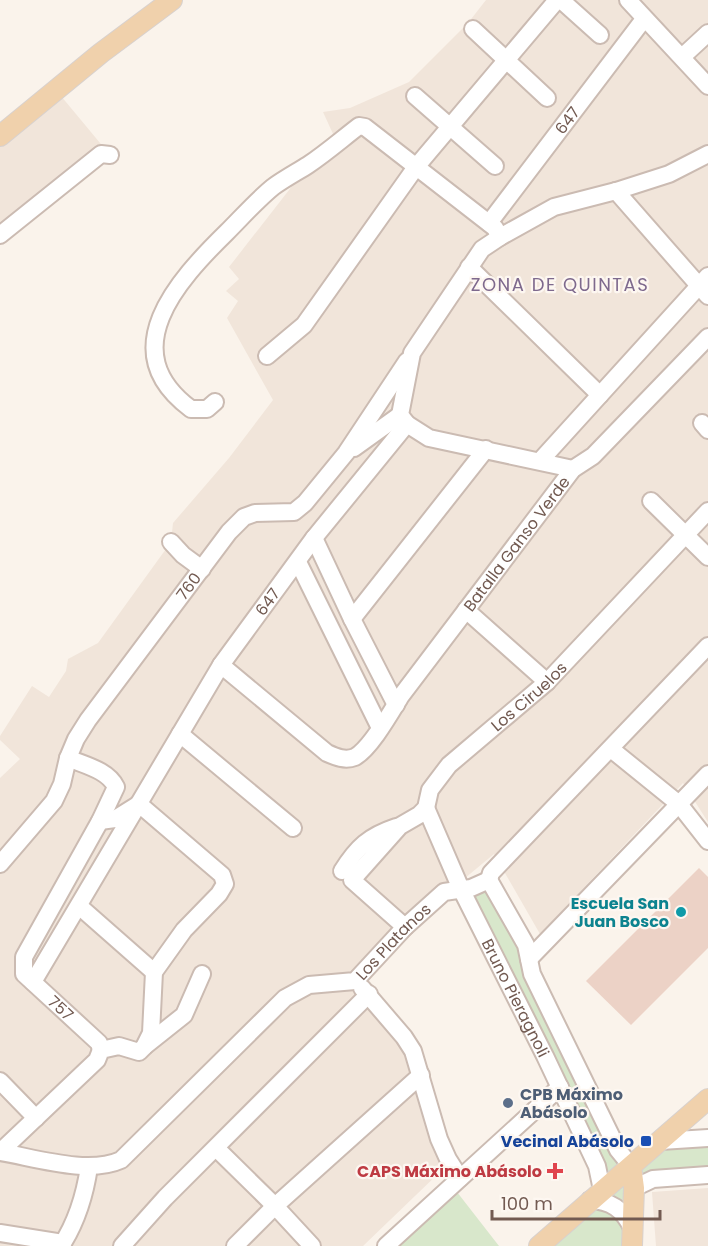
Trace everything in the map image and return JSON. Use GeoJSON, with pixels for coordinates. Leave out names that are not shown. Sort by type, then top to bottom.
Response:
{"type":"FeatureCollection","features":[{"type":"Feature","properties":{"kind":"main road"},"geometry":{"type":"LineString","coordinates":[[0,136],[101,53],[172,0]]}},
{"type":"Feature","properties":{"kind":"main road"},"geometry":{"type":"LineString","coordinates":[[539,1246],[557,1238],[596,1195],[662,1141],[708,1099]]}},
{"type":"Feature","properties":{"kind":"main road"},"geometry":{"type":"LineString","coordinates":[[631,1166],[634,1188],[632,1237]]}},
{"type":"Feature","properties":{"kind":"street"},"geometry":{"type":"LineString","coordinates":[[267,356],[304,325],[416,166],[559,0],[600,35]]}},
{"type":"Feature","properties":{"kind":"street"},"geometry":{"type":"LineString","coordinates":[[628,0],[708,86]]}},
{"type":"Feature","properties":{"kind":"street","name":"647"},"geometry":{"type":"LineString","coordinates":[[489,223],[644,19]]}},
{"type":"Feature","properties":{"kind":"street"},"geometry":{"type":"LineString","coordinates":[[473,29],[547,98]]}},
{"type":"Feature","properties":{"kind":"street"},"geometry":{"type":"LineString","coordinates":[[682,57],[708,33]]}},
{"type":"Feature","properties":{"kind":"street"},"geometry":{"type":"LineString","coordinates":[[415,96],[495,166]]}},
{"type":"Feature","properties":{"kind":"street"},"geometry":{"type":"LineString","coordinates":[[215,402],[207,409],[191,409],[166,385],[158,373],[155,340],[158,323],[166,304],[177,286],[209,250],[273,188],[359,126],[365,127],[489,223],[500,237]]}},
{"type":"Feature","properties":{"kind":"street"},"geometry":{"type":"LineString","coordinates":[[0,235],[101,154],[110,155]]}},
{"type":"Feature","properties":{"kind":"street","name":"647"},"geometry":{"type":"LineString","coordinates":[[33,982],[220,665],[403,420],[412,353],[482,249],[554,207],[669,174],[708,154]]}},
{"type":"Feature","properties":{"kind":"street"},"geometry":{"type":"LineString","coordinates":[[540,461],[600,394],[705,286],[616,191]]}},
{"type":"Feature","properties":{"kind":"street"},"geometry":{"type":"LineString","coordinates":[[469,267],[600,394]]}},
{"type":"Feature","properties":{"kind":"street","name":"Batalla Ganso Verde"},"geometry":{"type":"LineString","coordinates":[[220,665],[327,753],[340,759],[353,758],[364,749],[380,728],[573,469],[593,456],[708,337]]}},
{"type":"Feature","properties":{"kind":"street","name":"760"},"geometry":{"type":"LineString","coordinates":[[0,864],[54,801],[62,784],[68,758],[88,720],[229,532],[244,517],[255,513],[294,512],[305,503],[346,453],[412,353]]}},
{"type":"Feature","properties":{"kind":"street"},"geometry":{"type":"LineString","coordinates":[[346,453],[403,420],[429,438],[573,469]]}},
{"type":"Feature","properties":{"kind":"street"},"geometry":{"type":"LineString","coordinates":[[352,620],[486,449]]}},
{"type":"Feature","properties":{"kind":"street"},"geometry":{"type":"LineString","coordinates":[[651,501],[708,557]]}},
{"type":"Feature","properties":{"kind":"street","name":"Los Ciruelos"},"geometry":{"type":"LineString","coordinates":[[426,807],[430,790],[449,765],[547,682],[708,511]]}},
{"type":"Feature","properties":{"kind":"street"},"geometry":{"type":"LineString","coordinates":[[314,538],[352,620],[396,705]]}},
{"type":"Feature","properties":{"kind":"street"},"geometry":{"type":"LineString","coordinates":[[171,542],[183,555],[202,569]]}},
{"type":"Feature","properties":{"kind":"street"},"geometry":{"type":"LineString","coordinates":[[298,562],[380,728]]}},
{"type":"Feature","properties":{"kind":"street"},"geometry":{"type":"LineString","coordinates":[[466,610],[547,682]]}},
{"type":"Feature","properties":{"kind":"street"},"geometry":{"type":"LineString","coordinates":[[489,880],[491,873],[708,646]]}},
{"type":"Feature","properties":{"kind":"street"},"geometry":{"type":"LineString","coordinates":[[180,734],[293,828]]}},
{"type":"Feature","properties":{"kind":"street"},"geometry":{"type":"LineString","coordinates":[[611,748],[679,804],[708,841]]}},
{"type":"Feature","properties":{"kind":"street"},"geometry":{"type":"LineString","coordinates":[[68,758],[106,775],[116,787],[100,821]]}},
{"type":"Feature","properties":{"kind":"street"},"geometry":{"type":"LineString","coordinates":[[529,959],[708,774]]}},
{"type":"Feature","properties":{"kind":"street"},"geometry":{"type":"LineString","coordinates":[[100,821],[115,819],[139,804],[222,875],[225,884],[219,894],[184,930],[154,972],[151,1033],[144,1047]]}},
{"type":"Feature","properties":{"kind":"street"},"geometry":{"type":"LineString","coordinates":[[405,927],[347,875],[400,826],[419,815],[426,807]]}},
{"type":"Feature","properties":{"kind":"street","name":"Bruno Pieragnoli"},"geometry":{"type":"LineString","coordinates":[[426,807],[461,889],[597,1166],[600,1176],[596,1195]]}},
{"type":"Feature","properties":{"kind":"street"},"geometry":{"type":"LineString","coordinates":[[691,819],[708,828]]}},
{"type":"Feature","properties":{"kind":"street","name":"757"},"geometry":{"type":"LineString","coordinates":[[100,821],[24,957],[23,964],[24,974],[99,1043],[101,1050]]}},
{"type":"Feature","properties":{"kind":"street","name":"Bruno Pieragnoli"},"geometry":{"type":"LineString","coordinates":[[489,880],[526,945],[532,974],[618,1150],[631,1166]]}},
{"type":"Feature","properties":{"kind":"street","name":"Los Platanos"},"geometry":{"type":"LineString","coordinates":[[89,1167],[109,1166],[121,1160],[285,998],[309,985],[355,981],[405,927],[444,892],[471,888],[489,880]]}},
{"type":"Feature","properties":{"kind":"street"},"geometry":{"type":"LineString","coordinates":[[79,906],[154,972]]}},
{"type":"Feature","properties":{"kind":"street"},"geometry":{"type":"LineString","coordinates":[[0,1152],[97,1060],[101,1050],[119,1046],[139,1052],[184,1015],[202,974]]}},
{"type":"Feature","properties":{"kind":"street"},"geometry":{"type":"LineString","coordinates":[[355,981],[405,1036],[413,1051],[439,1138],[460,1178]]}},
{"type":"Feature","properties":{"kind":"street"},"geometry":{"type":"LineString","coordinates":[[122,1246],[165,1198],[369,994]]}},
{"type":"Feature","properties":{"kind":"street"},"geometry":{"type":"LineString","coordinates":[[235,1246],[275,1206],[421,1075]]}},
{"type":"Feature","properties":{"kind":"street"},"geometry":{"type":"LineString","coordinates":[[0,1081],[36,1118]]}},
{"type":"Feature","properties":{"kind":"street"},"geometry":{"type":"LineString","coordinates":[[386,1246],[560,1087]]}},
{"type":"Feature","properties":{"kind":"street"},"geometry":{"type":"LineString","coordinates":[[662,1141],[708,1138]]}},
{"type":"Feature","properties":{"kind":"street"},"geometry":{"type":"LineString","coordinates":[[216,1148],[312,1246]]}},
{"type":"Feature","properties":{"kind":"street"},"geometry":{"type":"LineString","coordinates":[[0,1152],[89,1167],[86,1186],[62,1245],[0,1233]]}},
{"type":"Feature","properties":{"kind":"street"},"geometry":{"type":"LineString","coordinates":[[634,1188],[653,1179],[708,1175]]}},
{"type":"Feature","properties":{"kind":"street"},"geometry":{"type":"LineString","coordinates":[[596,1195],[616,1206],[626,1216],[632,1237]]}},
{"type":"Feature","properties":{"kind":"shaded area"},"geometry":{"type":"Polygon","coordinates":[[[486,0],[708,0],[708,822],[683,783],[540,934],[494,854],[353,971],[410,1062],[442,1170],[363,1246],[0,1246],[0,778],[20,759],[0,740],[0,736],[32,686],[49,697],[66,671],[68,659],[98,643],[171,542],[173,523],[229,458],[273,400],[227,318],[238,301],[226,291],[239,279],[229,267],[296,181],[339,147],[323,112],[350,108],[409,82],[468,23],[486,0]]]}},
{"type":"Feature","properties":{"kind":"shaded area"},"geometry":{"type":"Polygon","coordinates":[[[56,90],[110,155],[0,235],[0,136],[56,90]]]}},
{"type":"Feature","properties":{"kind":"shaded area"},"geometry":{"type":"Polygon","coordinates":[[[708,1188],[708,1246],[656,1246],[652,1192],[708,1188]]]}},
{"type":"Feature","properties":{"kind":"green space"},"geometry":{"type":"Polygon","coordinates":[[[489,880],[630,1165],[661,1141],[708,1138],[708,1175],[634,1188],[632,1246],[539,1246],[601,1190],[461,889],[489,880]]]}},
{"type":"Feature","properties":{"kind":"green space"},"geometry":{"type":"Polygon","coordinates":[[[457,1192],[499,1246],[394,1246],[451,1195],[457,1192]]]}},
{"type":"Feature","properties":{"kind":"building","name":"Escuela San Juan Bosco"},"geometry":{"type":"Polygon","coordinates":[[[699,868],[708,877],[708,948],[631,1025],[586,981],[699,868]]]}},
{"type":"Feature","properties":{"kind":"place","name":"Escuela San Juan Bosco"},"geometry":{"type":"Point","coordinates":[681,912]}},
{"type":"Feature","properties":{"kind":"place","name":"CPB Máximo Abásolo"},"geometry":{"type":"Point","coordinates":[508,1103]}},
{"type":"Feature","properties":{"kind":"place","name":"Vecinal Abásolo"},"geometry":{"type":"Point","coordinates":[646,1141]}},
{"type":"Feature","properties":{"kind":"place","name":"CAPS Máximo Abásolo"},"geometry":{"type":"Point","coordinates":[555,1171]}},
{"type":"Feature","properties":{"kind":"district","name":"ZONA DE QUINTAS"},"geometry":{"type":"Point","coordinates":[560,284]}}]}
